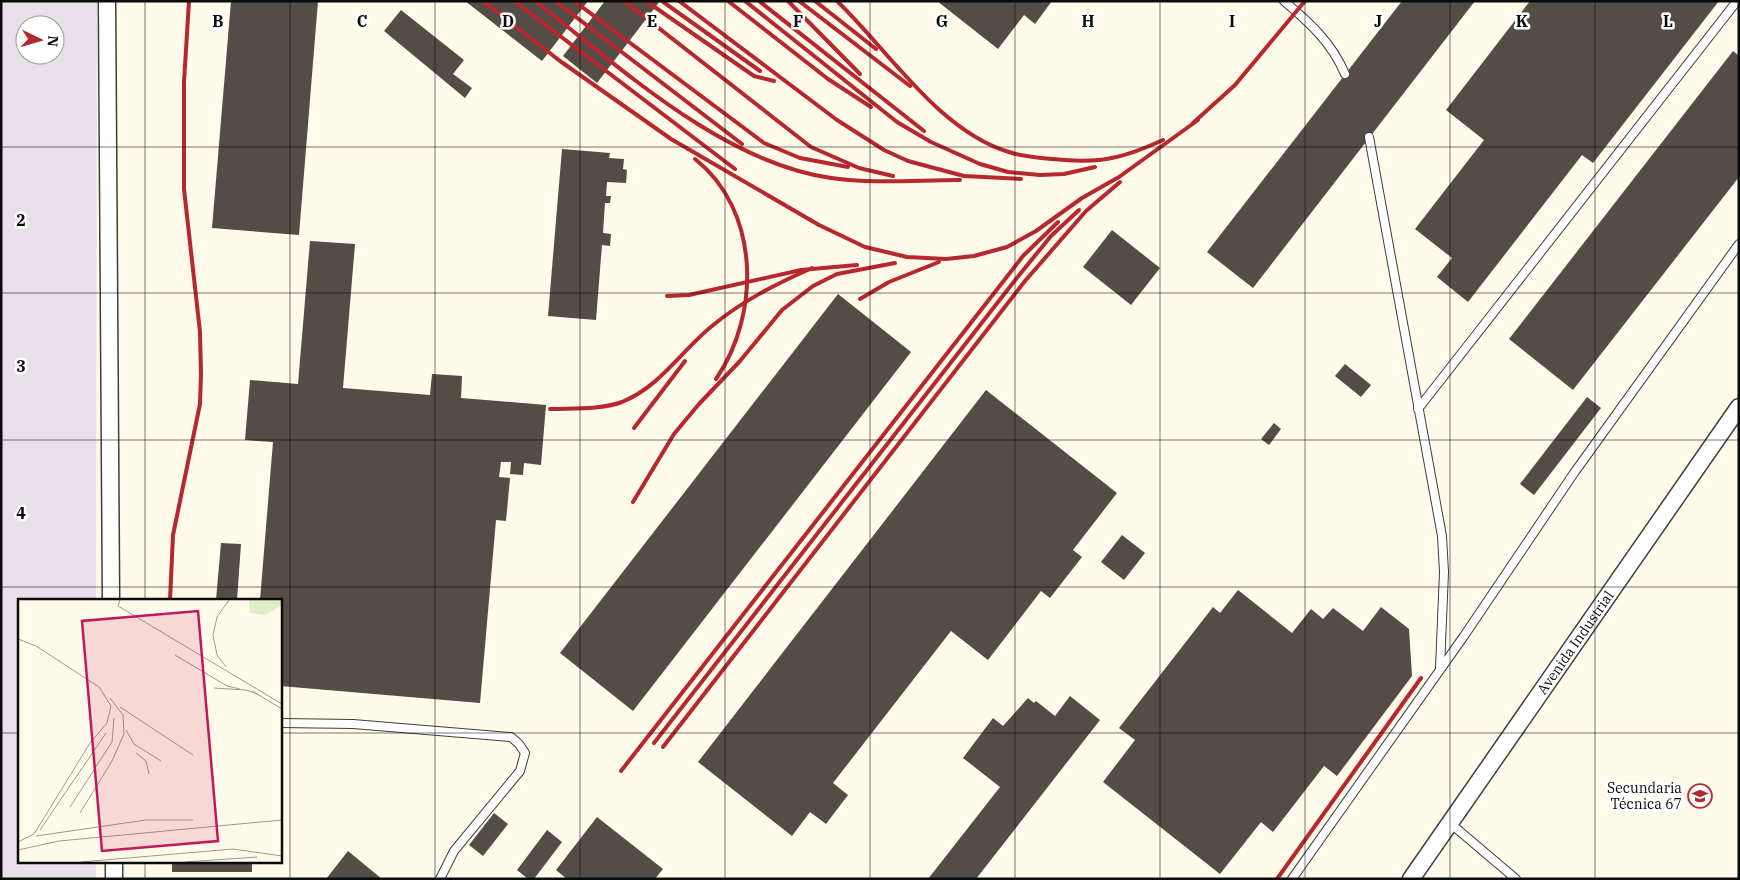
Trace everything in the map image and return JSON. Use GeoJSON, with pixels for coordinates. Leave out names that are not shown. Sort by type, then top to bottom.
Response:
{"type":"FeatureCollection","features":[{"type":"Feature","properties":{"kind":"street"},"geometry":{"type":"LineString","coordinates":[[107,1],[111,599]]}},
{"type":"Feature","properties":{"kind":"street","name":"Avenida Industrial"},"geometry":{"type":"LineString","coordinates":[[1411,879],[1739,407]]}},
{"type":"Feature","properties":{"kind":"street"},"geometry":{"type":"LineString","coordinates":[[114,862],[114,879]]}},
{"type":"Feature","properties":{"kind":"lane"},"geometry":{"type":"LineString","coordinates":[[1284,1],[1324,37],[1337,55],[1345,74]]}},
{"type":"Feature","properties":{"kind":"lane"},"geometry":{"type":"LineString","coordinates":[[1418,409],[1738,1]]}},
{"type":"Feature","properties":{"kind":"lane"},"geometry":{"type":"LineString","coordinates":[[1369,137],[1442,536],[1444,572],[1440,669]]}},
{"type":"Feature","properties":{"kind":"lane"},"geometry":{"type":"LineString","coordinates":[[1292,879],[1440,669],[1574,473],[1739,244]]}},
{"type":"Feature","properties":{"kind":"lane"},"geometry":{"type":"LineString","coordinates":[[281,723],[352,724],[491,735],[511,737],[519,744],[525,753],[520,771],[454,851],[440,879]]}},
{"type":"Feature","properties":{"kind":"lane"},"geometry":{"type":"LineString","coordinates":[[1450,823],[1516,879]]}},
{"type":"Feature","properties":{"kind":"shaded area"},"geometry":{"type":"Polygon","coordinates":[[[1,1],[97,1],[96,599],[18,599],[18,862],[96,862],[96,879],[1,879],[1,1]]]}},
{"type":"Feature","properties":{"kind":"building"},"geometry":{"type":"Polygon","coordinates":[[[231,1],[318,1],[299,235],[212,228],[231,1]]]}},
{"type":"Feature","properties":{"kind":"building"},"geometry":{"type":"Polygon","coordinates":[[[465,1],[588,1],[542,61],[465,1]]]}},
{"type":"Feature","properties":{"kind":"building"},"geometry":{"type":"Polygon","coordinates":[[[605,1],[660,1],[597,83],[563,56],[605,1]]]}},
{"type":"Feature","properties":{"kind":"building"},"geometry":{"type":"Polygon","coordinates":[[[937,1],[1052,1],[1035,24],[1024,15],[998,49],[937,1]]]}},
{"type":"Feature","properties":{"kind":"building"},"geometry":{"type":"Polygon","coordinates":[[[1402,1],[1475,1],[1253,288],[1207,252],[1402,1]]]}},
{"type":"Feature","properties":{"kind":"building"},"geometry":{"type":"Polygon","coordinates":[[[1530,1],[1719,1],[1593,163],[1582,155],[1468,302],[1437,277],[1452,258],[1415,229],[1484,140],[1446,110],[1530,1]]]}},
{"type":"Feature","properties":{"kind":"building"},"geometry":{"type":"Polygon","coordinates":[[[401,10],[464,60],[453,74],[472,88],[465,98],[384,31],[401,10]]]}},
{"type":"Feature","properties":{"kind":"building"},"geometry":{"type":"Polygon","coordinates":[[[1733,51],[1739,56],[1739,177],[1573,390],[1509,339],[1733,51]]]}},
{"type":"Feature","properties":{"kind":"building"},"geometry":{"type":"Polygon","coordinates":[[[562,149],[610,153],[609,158],[624,159],[623,169],[627,170],[626,183],[607,182],[606,196],[611,196],[610,203],[605,203],[603,233],[611,234],[610,246],[602,245],[596,320],[548,316],[562,149]]]}},
{"type":"Feature","properties":{"kind":"building"},"geometry":{"type":"Polygon","coordinates":[[[1112,230],[1160,268],[1131,305],[1083,267],[1112,230]]]}},
{"type":"Feature","properties":{"kind":"building"},"geometry":{"type":"Polygon","coordinates":[[[310,241],[355,244],[343,388],[430,395],[432,374],[462,376],[461,398],[546,405],[541,465],[524,463],[523,475],[510,474],[511,462],[501,462],[499,477],[510,478],[506,521],[496,520],[480,703],[281,686],[281,599],[260,599],[273,442],[245,440],[250,380],[298,384],[310,241]]]}},
{"type":"Feature","properties":{"kind":"building"},"geometry":{"type":"Polygon","coordinates":[[[838,294],[911,352],[633,711],[560,653],[838,294]]]}},
{"type":"Feature","properties":{"kind":"building"},"geometry":{"type":"Polygon","coordinates":[[[1345,364],[1371,385],[1361,397],[1335,376],[1345,364]]]}},
{"type":"Feature","properties":{"kind":"building"},"geometry":{"type":"Polygon","coordinates":[[[986,390],[1117,493],[1073,550],[1082,557],[1050,598],[1041,591],[988,660],[951,631],[833,783],[848,795],[826,824],[810,812],[792,836],[698,762],[986,390]]]}},
{"type":"Feature","properties":{"kind":"building"},"geometry":{"type":"Polygon","coordinates":[[[1587,397],[1601,408],[1534,495],[1520,484],[1587,397]]]}},
{"type":"Feature","properties":{"kind":"building"},"geometry":{"type":"Polygon","coordinates":[[[1274,423],[1281,429],[1269,445],[1261,439],[1274,423]]]}},
{"type":"Feature","properties":{"kind":"building"},"geometry":{"type":"Polygon","coordinates":[[[1122,535],[1145,553],[1124,580],[1101,562],[1122,535]]]}},
{"type":"Feature","properties":{"kind":"building"},"geometry":{"type":"Polygon","coordinates":[[[221,543],[241,544],[237,599],[216,599],[221,543]]]}},
{"type":"Feature","properties":{"kind":"building"},"geometry":{"type":"Polygon","coordinates":[[[1238,590],[1292,633],[1311,609],[1323,619],[1333,608],[1363,631],[1381,607],[1409,629],[1412,676],[1337,776],[1324,766],[1273,832],[1261,822],[1220,874],[1103,782],[1135,740],[1119,728],[1213,607],[1220,613],[1238,590]]]}},
{"type":"Feature","properties":{"kind":"building"},"geometry":{"type":"Polygon","coordinates":[[[1070,696],[1100,720],[976,879],[928,879],[1000,787],[963,758],[993,718],[1003,726],[1028,698],[1034,703],[1036,701],[1055,716],[1070,696]]]}},
{"type":"Feature","properties":{"kind":"building"},"geometry":{"type":"Polygon","coordinates":[[[494,813],[508,824],[483,856],[469,845],[494,813]]]}},
{"type":"Feature","properties":{"kind":"building"},"geometry":{"type":"Polygon","coordinates":[[[597,817],[663,869],[655,879],[567,879],[556,870],[597,817]]]}},
{"type":"Feature","properties":{"kind":"building"},"geometry":{"type":"Polygon","coordinates":[[[547,830],[562,842],[534,879],[528,879],[517,870],[547,830]]]}},
{"type":"Feature","properties":{"kind":"building"},"geometry":{"type":"Polygon","coordinates":[[[348,851],[382,879],[326,879],[348,851]]]}},
{"type":"Feature","properties":{"kind":"building"},"geometry":{"type":"Polygon","coordinates":[[[172,862],[252,862],[252,872],[172,872],[172,862]]]}},
{"type":"Feature","properties":{"kind":"railway"},"geometry":{"type":"LineString","coordinates":[[170,599],[173,535],[200,404],[201,374],[200,332],[184,189],[184,82],[189,1]]}},
{"type":"Feature","properties":{"kind":"railway"},"geometry":{"type":"LineString","coordinates":[[483,1],[560,61],[671,139],[819,225],[865,247],[907,257],[946,259],[974,256],[1007,247],[1036,231],[1082,198],[1119,177],[1198,120]]}},
{"type":"Feature","properties":{"kind":"railway"},"geometry":{"type":"LineString","coordinates":[[514,1],[735,169]]}},
{"type":"Feature","properties":{"kind":"railway"},"geometry":{"type":"LineString","coordinates":[[535,1],[637,82],[711,132],[750,153],[790,169],[831,178],[879,181],[960,180]]}},
{"type":"Feature","properties":{"kind":"railway"},"geometry":{"type":"LineString","coordinates":[[555,1],[742,144]]}},
{"type":"Feature","properties":{"kind":"railway"},"geometry":{"type":"LineString","coordinates":[[574,1],[764,143],[800,158],[848,167]]}},
{"type":"Feature","properties":{"kind":"railway"},"geometry":{"type":"LineString","coordinates":[[624,1],[811,147],[859,168],[893,176]]}},
{"type":"Feature","properties":{"kind":"railway"},"geometry":{"type":"LineString","coordinates":[[646,1],[754,76],[774,81]]}},
{"type":"Feature","properties":{"kind":"railway"},"geometry":{"type":"LineString","coordinates":[[662,1],[760,71]]}},
{"type":"Feature","properties":{"kind":"railway"},"geometry":{"type":"LineString","coordinates":[[679,1],[837,120],[884,150],[908,161],[964,176],[1021,179]]}},
{"type":"Feature","properties":{"kind":"railway"},"geometry":{"type":"LineString","coordinates":[[728,1],[828,79],[871,107]]}},
{"type":"Feature","properties":{"kind":"railway"},"geometry":{"type":"LineString","coordinates":[[745,1],[897,122],[931,142],[980,164],[1008,172],[1040,175],[1064,174],[1095,167]]}},
{"type":"Feature","properties":{"kind":"railway"},"geometry":{"type":"LineString","coordinates":[[759,1],[924,131]]}},
{"type":"Feature","properties":{"kind":"railway"},"geometry":{"type":"LineString","coordinates":[[788,1],[860,74]]}},
{"type":"Feature","properties":{"kind":"railway"},"geometry":{"type":"LineString","coordinates":[[799,1],[910,86]]}},
{"type":"Feature","properties":{"kind":"railway"},"geometry":{"type":"LineString","coordinates":[[815,1],[876,49]]}},
{"type":"Feature","properties":{"kind":"railway"},"geometry":{"type":"LineString","coordinates":[[837,1],[937,108],[960,126],[984,141],[1009,152],[1037,158],[1097,160],[1122,156],[1163,140]]}},
{"type":"Feature","properties":{"kind":"railway"},"geometry":{"type":"LineString","coordinates":[[1193,123],[1235,85],[1305,1]]}},
{"type":"Feature","properties":{"kind":"railway"},"geometry":{"type":"LineString","coordinates":[[695,159],[716,180],[732,206],[742,234],[747,264],[746,294],[741,324],[731,353],[716,379]]}},
{"type":"Feature","properties":{"kind":"railway"},"geometry":{"type":"LineString","coordinates":[[663,747],[1025,281],[1086,211],[1120,182]]}},
{"type":"Feature","properties":{"kind":"railway"},"geometry":{"type":"LineString","coordinates":[[654,743],[1016,279],[1051,236],[1079,210]]}},
{"type":"Feature","properties":{"kind":"railway"},"geometry":{"type":"LineString","coordinates":[[621,771],[1023,256],[1058,222]]}},
{"type":"Feature","properties":{"kind":"railway"},"geometry":{"type":"LineString","coordinates":[[860,299],[889,282],[939,262]]}},
{"type":"Feature","properties":{"kind":"railway"},"geometry":{"type":"LineString","coordinates":[[633,502],[674,434],[699,404],[740,361],[782,310],[813,286],[837,274],[895,263]]}},
{"type":"Feature","properties":{"kind":"railway"},"geometry":{"type":"LineString","coordinates":[[667,296],[689,295],[801,270],[857,265]]}},
{"type":"Feature","properties":{"kind":"railway"},"geometry":{"type":"LineString","coordinates":[[550,409],[614,405],[636,395],[659,378],[723,317],[785,280],[812,268]]}},
{"type":"Feature","properties":{"kind":"railway"},"geometry":{"type":"LineString","coordinates":[[634,428],[685,361]]}},
{"type":"Feature","properties":{"kind":"railway"},"geometry":{"type":"LineString","coordinates":[[1277,879],[1421,678]]}},
{"type":"Feature","properties":{"kind":"place","name":"Secundaria Técnica 67"},"geometry":{"type":"Point","coordinates":[1700,796]}}]}
